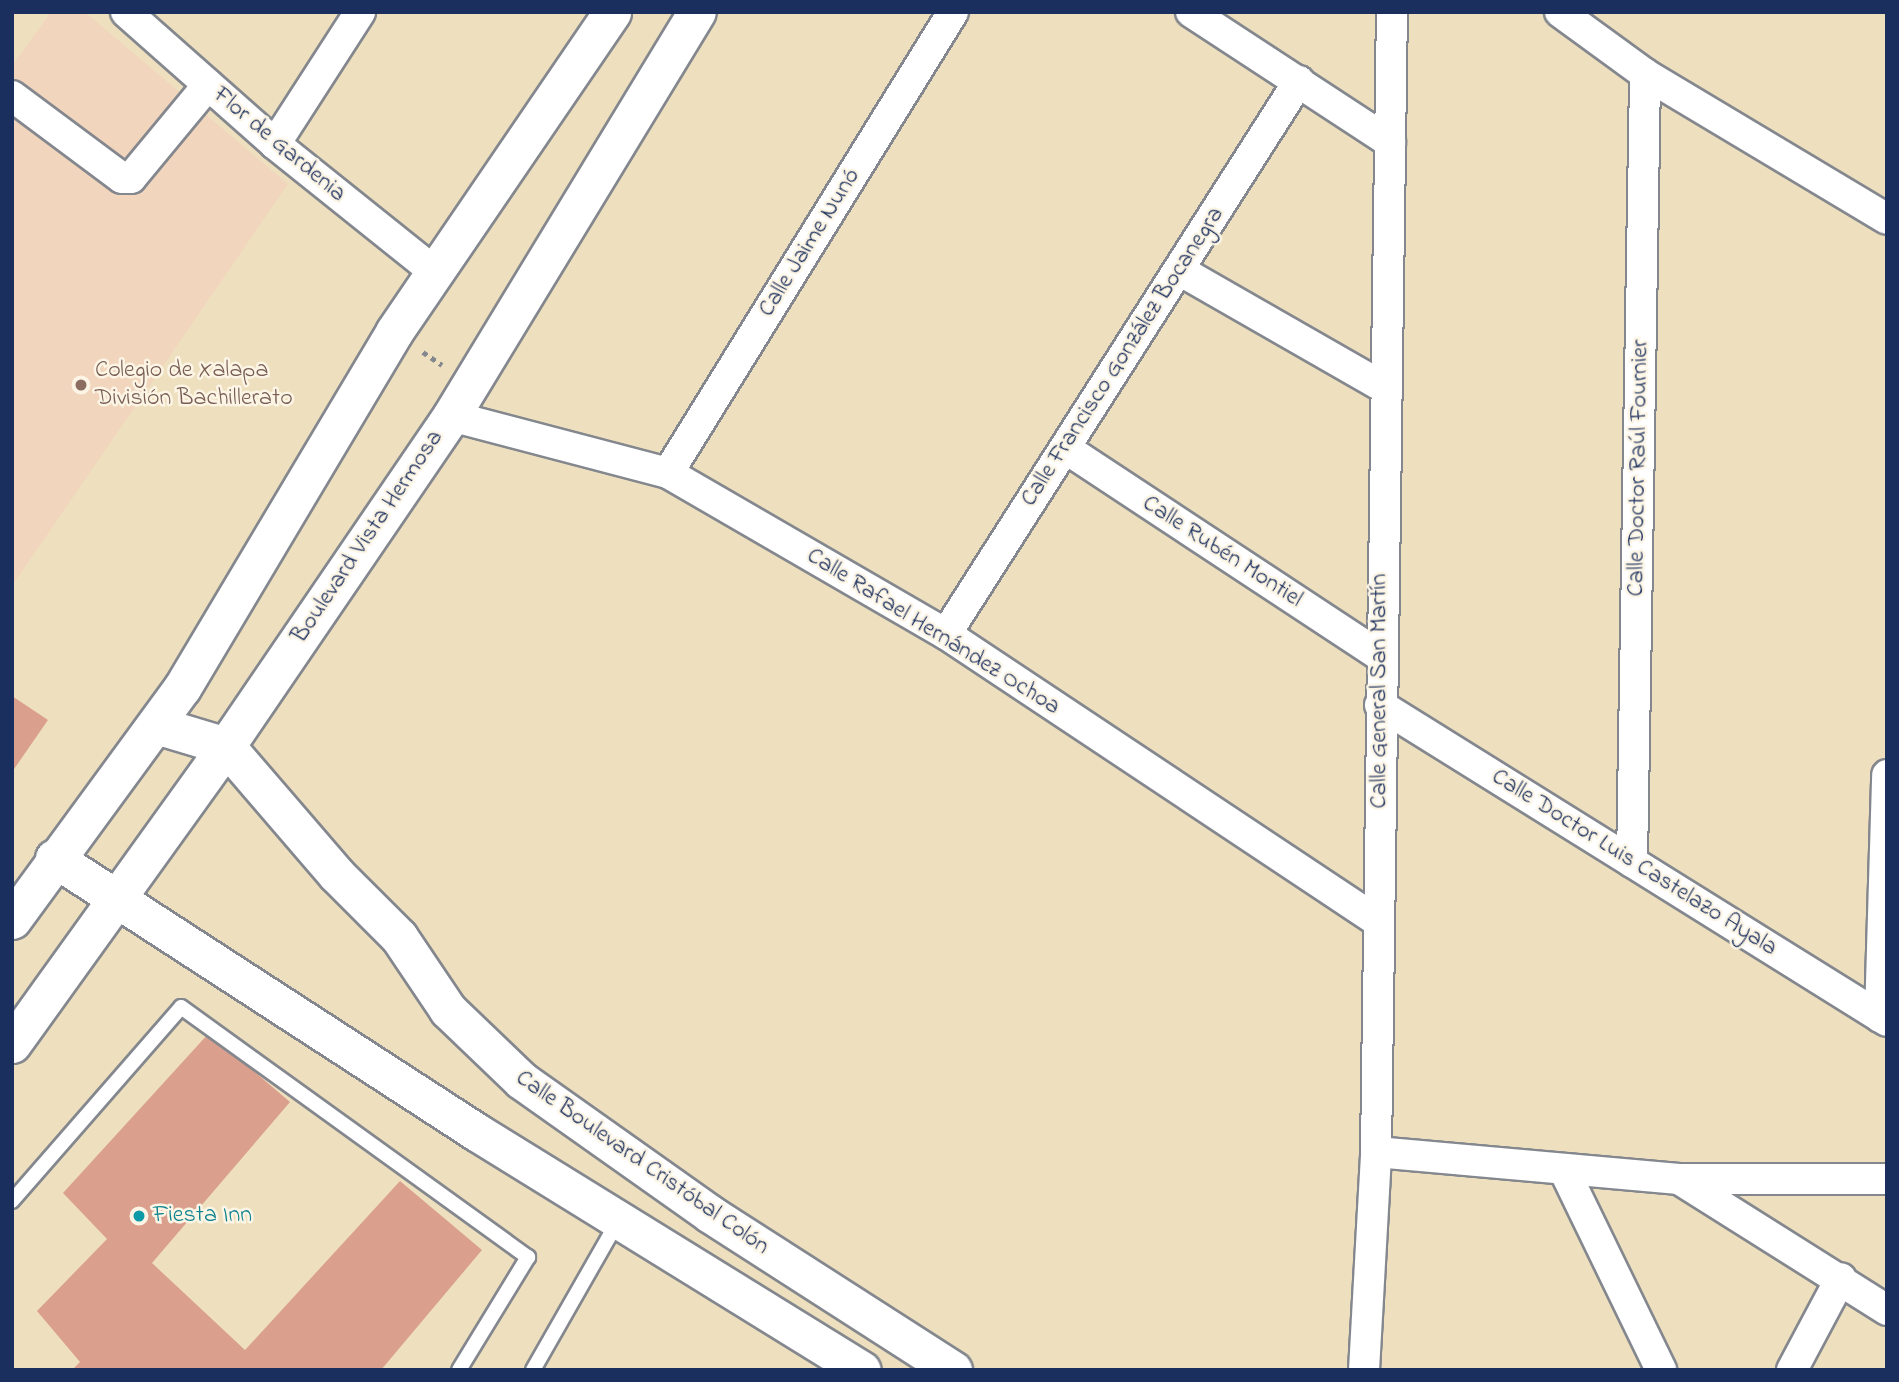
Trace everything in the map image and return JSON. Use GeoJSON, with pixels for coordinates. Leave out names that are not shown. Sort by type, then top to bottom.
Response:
{"type":"FeatureCollection","features":[{"type":"Feature","properties":{"kind":"street","name":"Flor de Gardenia"},"geometry":{"type":"LineString","coordinates":[[127,12],[275,144],[436,273]]}},
{"type":"Feature","properties":{"kind":"street"},"geometry":{"type":"LineString","coordinates":[[275,144],[360,12]]}},
{"type":"Feature","properties":{"kind":"street"},"geometry":{"type":"LineString","coordinates":[[12,920],[54,858],[156,725],[394,332],[612,12]]}},
{"type":"Feature","properties":{"kind":"street","name":"Boulevard Vista Hermosa"},"geometry":{"type":"LineString","coordinates":[[12,1044],[113,899],[226,746],[472,385],[697,12]]}},
{"type":"Feature","properties":{"kind":"street","name":"Calle Jaime Nunó"},"geometry":{"type":"LineString","coordinates":[[668,473],[953,12]]}},
{"type":"Feature","properties":{"kind":"street"},"geometry":{"type":"LineString","coordinates":[[1191,12],[1300,80],[1390,142]]}},
{"type":"Feature","properties":{"kind":"street","name":"Calle General San Martín"},"geometry":{"type":"LineString","coordinates":[[1364,1370],[1376,1152],[1380,656],[1392,12]]}},
{"type":"Feature","properties":{"kind":"street"},"geometry":{"type":"LineString","coordinates":[[1560,12],[1645,74],[1887,219]]}},
{"type":"Feature","properties":{"kind":"street","name":"Calle Doctor Raúl Fournier"},"geometry":{"type":"LineString","coordinates":[[1632,862],[1645,74]]}},
{"type":"Feature","properties":{"kind":"street","name":"Calle Francisco González Bocanegra"},"geometry":{"type":"LineString","coordinates":[[946,634],[1300,80]]}},
{"type":"Feature","properties":{"kind":"street"},"geometry":{"type":"LineString","coordinates":[[12,96],[122,178],[131,178],[208,85]]}},
{"type":"Feature","properties":{"kind":"street"},"geometry":{"type":"LineString","coordinates":[[1179,270],[1385,388]]}},
{"type":"Feature","properties":{"kind":"street","name":"Calle Rafael Hernández Ochoa"},"geometry":{"type":"LineString","coordinates":[[451,416],[668,473],[946,634],[1379,922]]}},
{"type":"Feature","properties":{"kind":"street","name":"Calle Rubén Montiel"},"geometry":{"type":"LineString","coordinates":[[1065,448],[1380,656]]}},
{"type":"Feature","properties":{"kind":"street","name":"Calle Doctor Luis Castelazo Ayala"},"geometry":{"type":"LineString","coordinates":[[1380,705],[1884,1019]]}},
{"type":"Feature","properties":{"kind":"street"},"geometry":{"type":"LineString","coordinates":[[156,725],[226,746]]}},
{"type":"Feature","properties":{"kind":"street","name":"Calle Boulevard Cristóbal Colón"},"geometry":{"type":"LineString","coordinates":[[226,746],[336,874],[399,937],[448,1010],[521,1080],[710,1214],[953,1370]]}},
{"type":"Feature","properties":{"kind":"street"},"geometry":{"type":"LineString","coordinates":[[1884,1019],[1887,775]]}},
{"type":"Feature","properties":{"kind":"street"},"geometry":{"type":"LineString","coordinates":[[54,858],[113,899],[862,1370]]}},
{"type":"Feature","properties":{"kind":"street"},"geometry":{"type":"LineString","coordinates":[[1376,1152],[1565,1172],[1679,1179],[1887,1179]]}},
{"type":"Feature","properties":{"kind":"street"},"geometry":{"type":"LineString","coordinates":[[1565,1172],[1661,1370]]}},
{"type":"Feature","properties":{"kind":"street"},"geometry":{"type":"LineString","coordinates":[[1679,1179],[1887,1310]]}},
{"type":"Feature","properties":{"kind":"street"},"geometry":{"type":"LineString","coordinates":[[1792,1370],[1840,1278]]}},
{"type":"Feature","properties":{"kind":"lane"},"geometry":{"type":"LineString","coordinates":[[12,1201],[181,1007],[528,1257],[459,1370]]}},
{"type":"Feature","properties":{"kind":"lane"},"geometry":{"type":"LineString","coordinates":[[533,1370],[619,1219]]}},
{"type":"Feature","properties":{"kind":"path"},"geometry":{"type":"LineString","coordinates":[[394,332],[472,385]]}},
{"type":"Feature","properties":{"kind":"shaded area","name":"Colegio de Xalapa División Bachillerato"},"geometry":{"type":"Polygon","coordinates":[[[51,12],[85,12],[288,184],[12,586],[12,66],[51,12]]]}},
{"type":"Feature","properties":{"kind":"building"},"geometry":{"type":"Polygon","coordinates":[[[12,696],[48,720],[12,772],[12,696]]]}},
{"type":"Feature","properties":{"kind":"building","name":"Fiesta Inn"},"geometry":{"type":"Polygon","coordinates":[[[209,1033],[290,1102],[152,1263],[245,1350],[400,1181],[482,1250],[381,1370],[72,1370],[80,1362],[37,1311],[107,1239],[63,1193],[209,1033]]]}},
{"type":"Feature","properties":{"kind":"place","name":"Colegio de Xalapa División Bachillerato"},"geometry":{"type":"Point","coordinates":[81,385]}},
{"type":"Feature","properties":{"kind":"place","name":"Fiesta Inn"},"geometry":{"type":"Point","coordinates":[139,1216]}}]}
